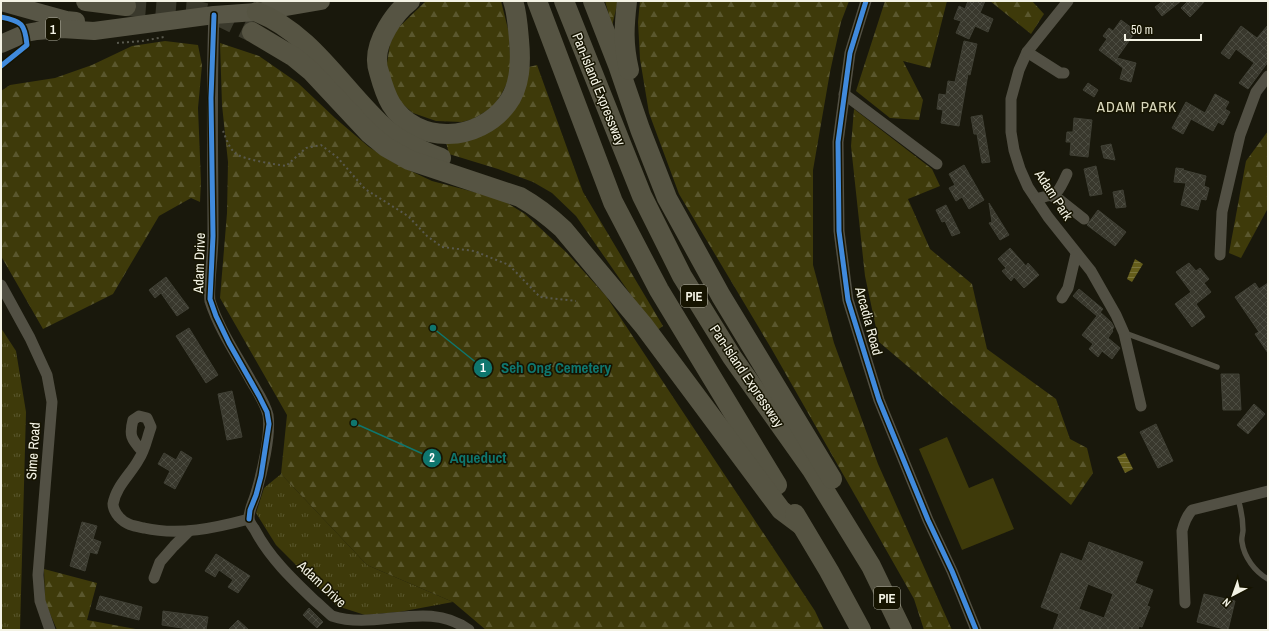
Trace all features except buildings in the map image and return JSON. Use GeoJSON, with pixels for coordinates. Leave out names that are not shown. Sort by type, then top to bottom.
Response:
{"type":"FeatureCollection","features":[{"type":"Feature","properties":{"kind":"highway"},"geometry":{"type":"LineString","coordinates":[[86,1],[126,6]]}},
{"type":"Feature","properties":{"kind":"highway"},"geometry":{"type":"LineString","coordinates":[[1,2],[66,20],[96,24],[107,29],[214,15],[257,12],[321,1]]}},
{"type":"Feature","properties":{"kind":"highway"},"geometry":{"type":"LineString","coordinates":[[410,1],[399,12],[381,38],[376,60],[381,81],[391,104],[408,122],[428,132],[445,134],[463,133],[488,123],[504,108],[514,93],[519,77],[520,49],[519,34],[512,1]]}},
{"type":"Feature","properties":{"kind":"highway","name":"Pan-Island Expressway"},"geometry":{"type":"LineString","coordinates":[[538,1],[613,202],[659,290],[829,571],[861,630]]}},
{"type":"Feature","properties":{"kind":"highway","name":"Pan-Island Expressway"},"geometry":{"type":"LineString","coordinates":[[564,1],[642,196],[682,276],[732,357],[812,470],[871,566],[902,630]]}},
{"type":"Feature","properties":{"kind":"highway"},"geometry":{"type":"LineString","coordinates":[[593,1],[667,198],[721,296],[823,462],[855,518],[871,566]]}},
{"type":"Feature","properties":{"kind":"highway"},"geometry":{"type":"LineString","coordinates":[[627,1],[624,22],[624,44],[640,129]]}},
{"type":"Feature","properties":{"kind":"highway"},"geometry":{"type":"LineString","coordinates":[[257,12],[268,16],[287,28],[309,47],[372,115],[404,142],[440,158],[493,177],[516,190],[520,197]]}},
{"type":"Feature","properties":{"kind":"highway","name":"1"},"geometry":{"type":"LineString","coordinates":[[1,44],[26,33],[37,31],[62,29],[94,31],[107,29]]}},
{"type":"Feature","properties":{"kind":"highway"},"geometry":{"type":"LineString","coordinates":[[252,32],[294,57],[311,71],[369,134],[386,147],[409,160],[520,197],[537,207],[563,229],[609,283],[663,351],[781,510],[801,525]]}},
{"type":"Feature","properties":{"kind":"street","name":"Arcadia Road"},"geometry":{"type":"LineString","coordinates":[[866,1],[850,53],[838,142],[839,231],[848,300],[879,400],[928,520],[952,571],[976,630]]}},
{"type":"Feature","properties":{"kind":"street","name":"Adam Park"},"geometry":{"type":"LineString","coordinates":[[1068,1],[1027,52],[1019,70],[1011,99],[1011,132],[1014,150],[1028,187],[1076,254],[1091,271],[1106,296],[1124,333],[1141,406]]}},
{"type":"Feature","properties":{"kind":"street","name":"Adam Drive"},"geometry":{"type":"LineString","coordinates":[[214,15],[212,98],[213,236],[210,299],[216,316],[229,343],[262,401],[267,412],[269,424],[260,476],[256,495],[250,510],[249,519],[258,537],[280,565],[331,615],[342,622],[358,628],[373,629],[428,619],[451,620],[469,630]]}},
{"type":"Feature","properties":{"kind":"street"},"geometry":{"type":"LineString","coordinates":[[1027,52],[1060,74],[1064,73]]}},
{"type":"Feature","properties":{"kind":"street"},"geometry":{"type":"LineString","coordinates":[[1220,255],[1222,212],[1240,135],[1256,92],[1268,76]]}},
{"type":"Feature","properties":{"kind":"street"},"geometry":{"type":"LineString","coordinates":[[844,94],[937,164]]}},
{"type":"Feature","properties":{"kind":"street"},"geometry":{"type":"LineString","coordinates":[[1036,199],[1052,196],[1056,193],[1067,174]]}},
{"type":"Feature","properties":{"kind":"street"},"geometry":{"type":"LineString","coordinates":[[1052,196],[1060,200],[1084,219]]}},
{"type":"Feature","properties":{"kind":"street"},"geometry":{"type":"LineString","coordinates":[[1062,298],[1068,288],[1076,254]]}},
{"type":"Feature","properties":{"kind":"street","name":"Sime Road"},"geometry":{"type":"LineString","coordinates":[[1,285],[30,338],[47,375],[52,402],[38,575],[40,602],[50,630]]}},
{"type":"Feature","properties":{"kind":"street"},"geometry":{"type":"LineString","coordinates":[[142,451],[140,458],[123,481],[113,505],[116,514],[123,521],[130,525],[156,531],[189,531],[226,525],[249,519]]}},
{"type":"Feature","properties":{"kind":"street"},"geometry":{"type":"LineString","coordinates":[[1185,603],[1182,531],[1185,520],[1192,510],[1268,491]]}},
{"type":"Feature","properties":{"kind":"street"},"geometry":{"type":"LineString","coordinates":[[154,578],[160,562],[189,531]]}},
{"type":"Feature","properties":{"kind":"lane"},"geometry":{"type":"LineString","coordinates":[[1124,333],[1217,367]]}},
{"type":"Feature","properties":{"kind":"lane"},"geometry":{"type":"LineString","coordinates":[[1238,499],[1242,514],[1242,541],[1246,555],[1262,576],[1268,579]]}},
{"type":"Feature","properties":{"kind":"path"},"geometry":{"type":"LineString","coordinates":[[222,126],[226,139],[235,154],[260,162],[286,166],[306,148],[321,145],[337,157],[365,189],[408,216],[427,236],[442,246],[474,251],[509,265],[540,297],[576,301]]}},
{"type":"Feature","properties":{"kind":"green space"},"geometry":{"type":"Polygon","coordinates":[[[426,1],[501,1],[509,33],[511,75],[493,107],[473,119],[462,122],[436,121],[413,113],[393,96],[388,77],[387,63],[390,44],[397,29],[426,1]]]}},
{"type":"Feature","properties":{"kind":"green space"},"geometry":{"type":"Polygon","coordinates":[[[605,1],[618,1],[612,26],[605,1]]]}},
{"type":"Feature","properties":{"kind":"green space"},"geometry":{"type":"Polygon","coordinates":[[[640,1],[849,1],[841,22],[830,72],[813,170],[813,265],[834,343],[878,464],[952,630],[924,630],[914,599],[771,348],[679,194],[649,113],[640,59],[638,22],[640,1]]]}},
{"type":"Feature","properties":{"kind":"green space"},"geometry":{"type":"Polygon","coordinates":[[[885,1],[947,1],[930,68],[903,61],[923,100],[919,120],[890,118],[856,91],[885,1]]]}},
{"type":"Feature","properties":{"kind":"green space"},"geometry":{"type":"Polygon","coordinates":[[[990,1],[1032,1],[1044,14],[1031,34],[990,1]]]}},
{"type":"Feature","properties":{"kind":"green space"},"geometry":{"type":"Polygon","coordinates":[[[165,41],[198,45],[202,65],[198,108],[201,182],[200,202],[191,198],[159,216],[113,294],[43,329],[1,256],[1,91],[10,85],[55,78],[92,65],[132,46],[165,41]]]}},
{"type":"Feature","properties":{"kind":"green space"},"geometry":{"type":"Polygon","coordinates":[[[220,43],[259,56],[298,83],[335,118],[369,147],[396,164],[432,181],[501,199],[525,214],[567,253],[606,296],[815,611],[824,630],[486,630],[453,602],[367,565],[281,474],[287,415],[220,298],[227,213],[228,162],[222,105],[220,43]]]}},
{"type":"Feature","properties":{"kind":"green space"},"geometry":{"type":"Polygon","coordinates":[[[537,65],[583,192],[663,326],[656,331],[576,216],[552,193],[533,182],[498,169],[449,154],[446,142],[467,139],[529,67],[537,65]]]}},
{"type":"Feature","properties":{"kind":"green space"},"geometry":{"type":"Polygon","coordinates":[[[854,109],[932,169],[940,186],[908,199],[930,249],[972,284],[987,349],[1056,399],[1070,439],[1087,448],[1093,473],[1071,505],[879,342],[865,276],[851,146],[854,109]]]}},
{"type":"Feature","properties":{"kind":"green space"},"geometry":{"type":"Polygon","coordinates":[[[1268,131],[1268,208],[1241,258],[1229,253],[1246,161],[1268,131]]]}},
{"type":"Feature","properties":{"kind":"green space"},"geometry":{"type":"Polygon","coordinates":[[[1,328],[16,351],[26,412],[20,630],[1,630],[1,328]]]}},
{"type":"Feature","properties":{"kind":"green space"},"geometry":{"type":"Polygon","coordinates":[[[947,437],[969,488],[993,478],[1014,529],[962,550],[919,449],[947,437]]]}},
{"type":"Feature","properties":{"kind":"green space"},"geometry":{"type":"Polygon","coordinates":[[[281,474],[367,565],[453,602],[399,612],[365,615],[337,606],[276,545],[256,513],[264,488],[281,474]]]}},
{"type":"Feature","properties":{"kind":"green space"},"geometry":{"type":"Polygon","coordinates":[[[44,569],[97,583],[87,620],[141,630],[57,630],[45,602],[44,569]]]}},
{"type":"Feature","properties":{"kind":"shaded area"},"geometry":{"type":"Polygon","coordinates":[[[1135,259],[1143,264],[1132,282],[1127,279],[1135,259]]]}},
{"type":"Feature","properties":{"kind":"shaded area"},"geometry":{"type":"Polygon","coordinates":[[[1125,453],[1133,469],[1125,473],[1117,457],[1125,453]]]}},
{"type":"Feature","properties":{"kind":"tunnel"},"geometry":{"type":"LineString","coordinates":[[126,6],[201,12],[223,18],[252,32]]}},
{"type":"Feature","properties":{"kind":"cycle path"},"geometry":{"type":"LineString","coordinates":[[866,1],[850,53],[838,142],[839,231],[848,300],[879,400],[928,520],[952,571],[976,630]]}},
{"type":"Feature","properties":{"kind":"cycle path"},"geometry":{"type":"LineString","coordinates":[[214,15],[211,98],[213,236],[210,299],[216,316],[229,343],[267,412],[269,424],[261,476],[250,510],[249,519]]}},
{"type":"Feature","properties":{"kind":"cycle path"},"geometry":{"type":"LineString","coordinates":[[1,17],[14,20],[21,25],[25,32],[27,45],[1,66]]}},
{"type":"Feature","properties":{"kind":"place","name":"Seh Ong Cemetery"},"geometry":{"type":"Point","coordinates":[433,328]}},
{"type":"Feature","properties":{"kind":"place","name":"Aqueduct"},"geometry":{"type":"Point","coordinates":[354,423]}},
{"type":"Feature","properties":{"kind":"district","name":"ADAM PARK"},"geometry":{"type":"Point","coordinates":[1137,106]}}]}
